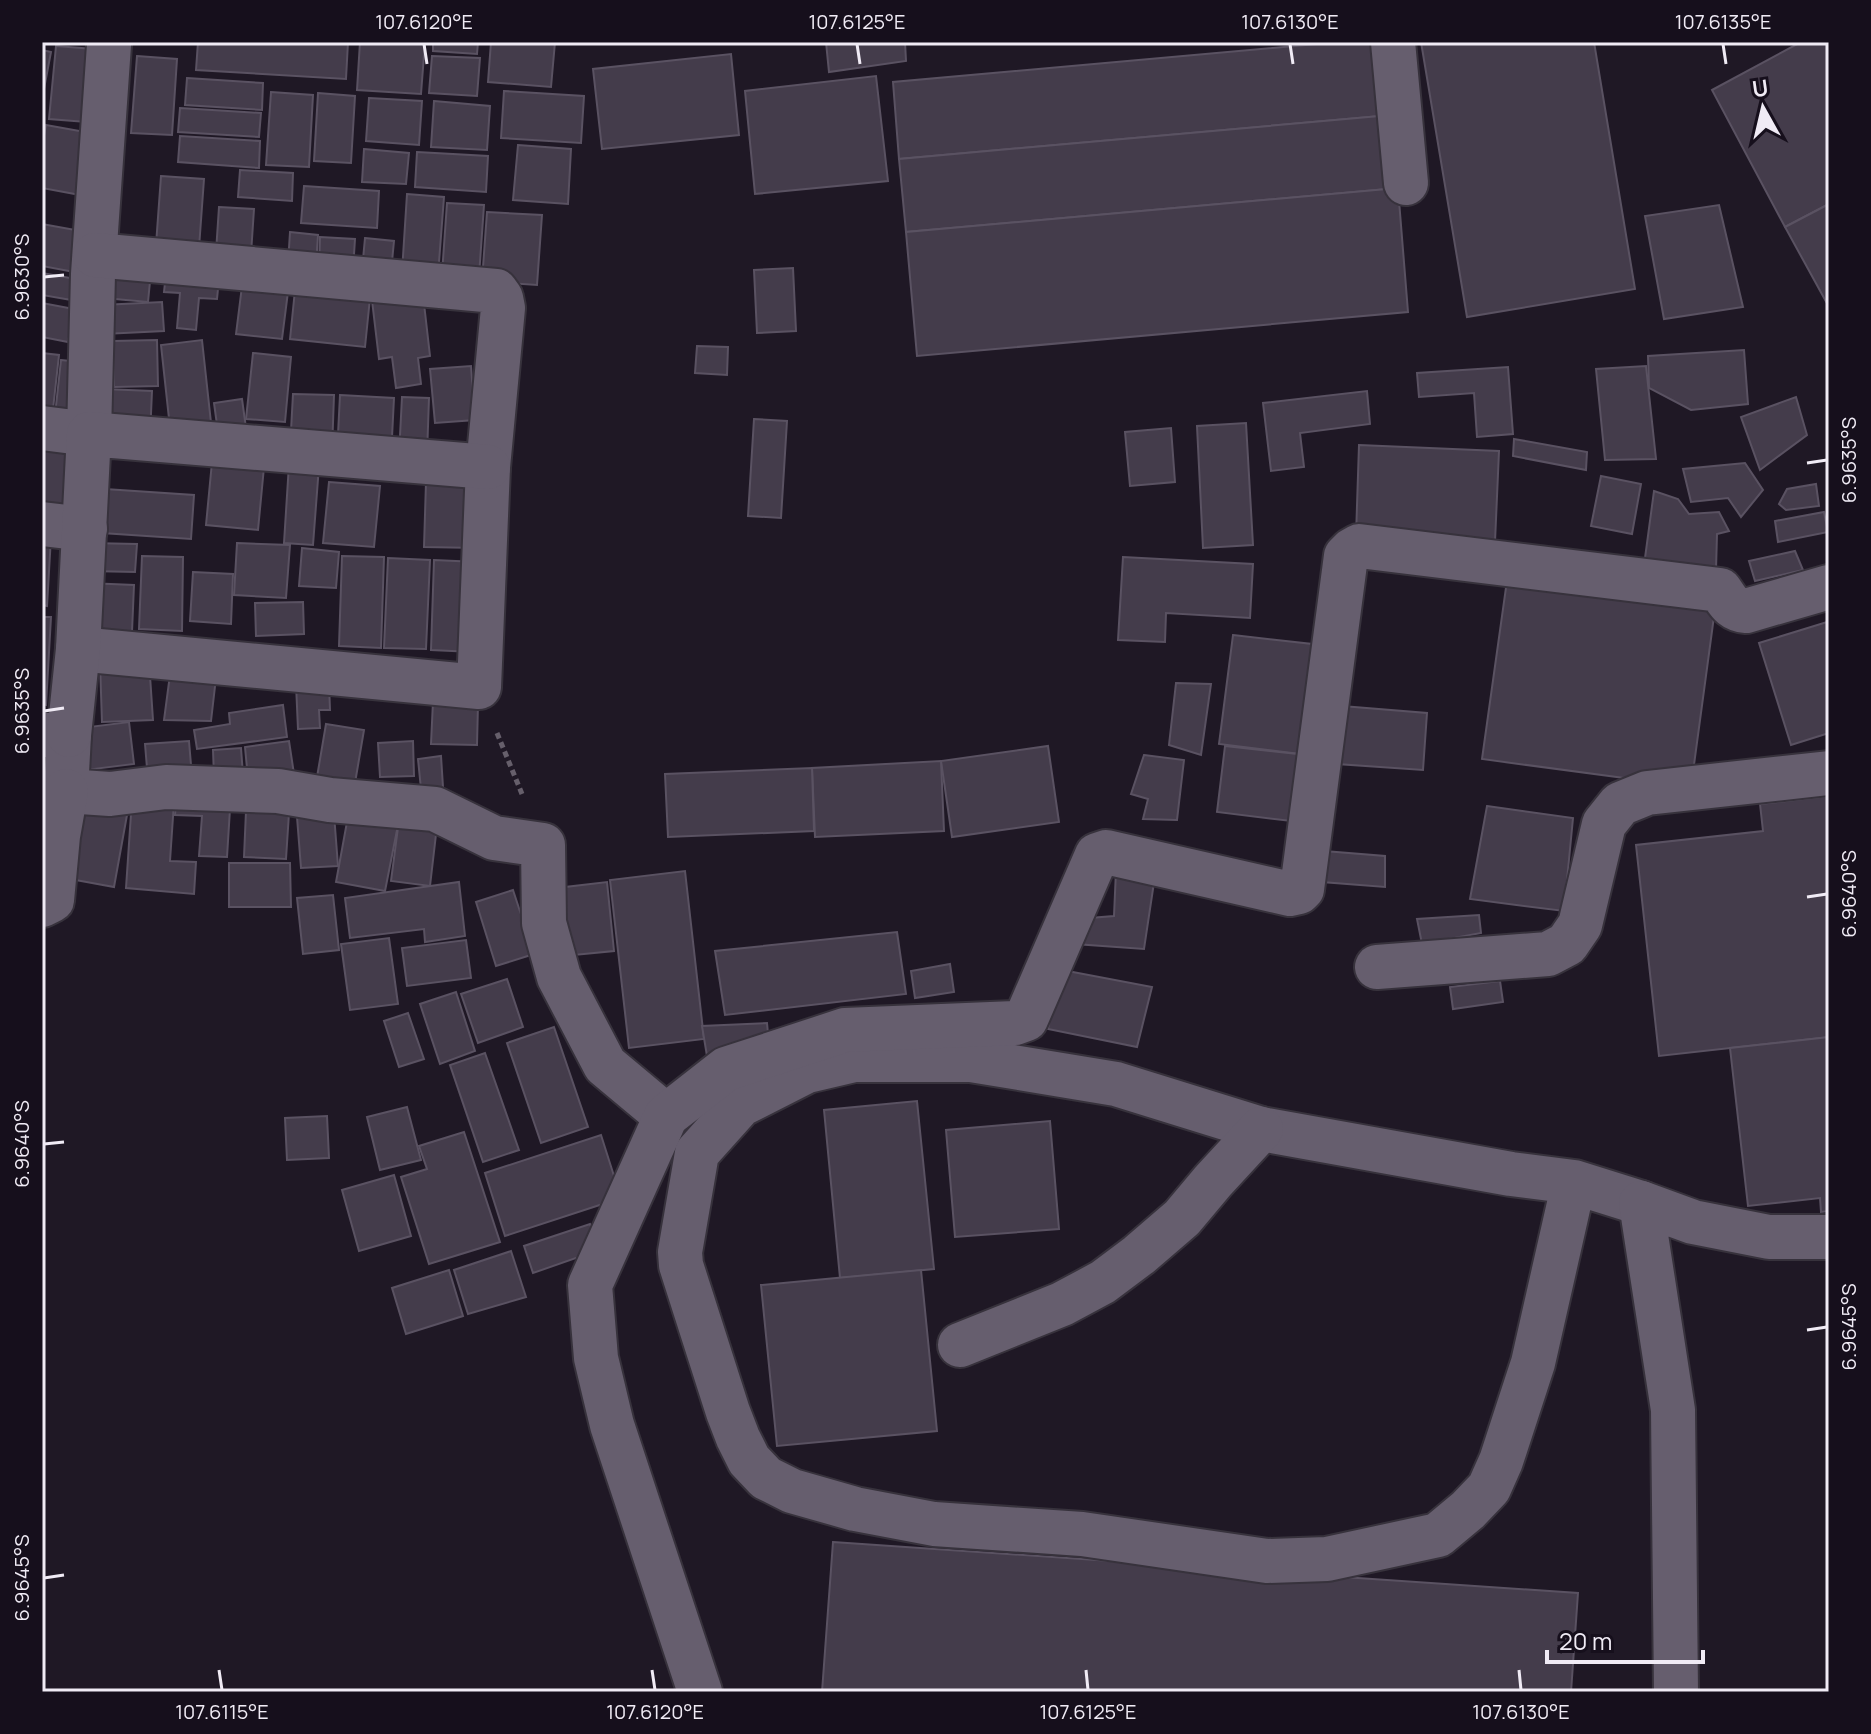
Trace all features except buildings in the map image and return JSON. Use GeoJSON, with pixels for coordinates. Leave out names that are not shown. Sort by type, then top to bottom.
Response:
{"type":"FeatureCollection","features":[{"type":"Feature","properties":{"kind":"street"},"geometry":{"type":"LineString","coordinates":[[1393,42],[1406,183]]}},
{"type":"Feature","properties":{"kind":"street"},"geometry":{"type":"LineString","coordinates":[[42,905],[52,900],[66,791],[56,735],[78,649],[95,255],[97,43]]}},
{"type":"Feature","properties":{"kind":"street"},"geometry":{"type":"LineString","coordinates":[[78,649],[479,687],[488,467],[503,308],[496,291],[95,255]]}},
{"type":"Feature","properties":{"kind":"street"},"geometry":{"type":"LineString","coordinates":[[42,428],[488,467]]}},
{"type":"Feature","properties":{"kind":"street"},"geometry":{"type":"LineString","coordinates":[[42,524],[85,529]]}},
{"type":"Feature","properties":{"kind":"street"},"geometry":{"type":"LineString","coordinates":[[700,1692],[612,1425],[596,1358],[590,1285],[666,1116],[726,1069],[845,1030],[1015,1023],[1026,1019],[1097,855],[1106,852],[1290,894],[1299,892],[1302,889],[1346,556],[1359,546],[1720,590],[1729,605],[1737,611],[1829,587]]}},
{"type":"Feature","properties":{"kind":"street"},"geometry":{"type":"LineString","coordinates":[[1377,967],[1548,954],[1567,944],[1580,925],[1604,824],[1620,804],[1647,793],[1829,773]]}},
{"type":"Feature","properties":{"kind":"street"},"geometry":{"type":"LineString","coordinates":[[66,791],[110,794],[166,787],[278,791],[330,800],[435,809],[494,838],[543,845],[544,923],[559,977],[605,1065],[666,1116]]}},
{"type":"Feature","properties":{"kind":"street"},"geometry":{"type":"LineString","coordinates":[[1574,1182],[1533,1363],[1489,1488],[1438,1535],[1327,1559],[1267,1561],[1082,1534],[934,1524],[855,1509],[792,1491],[766,1478],[749,1460],[728,1412],[684,1277],[680,1252],[697,1153],[740,1105],[807,1071],[854,1060],[971,1060],[1116,1084],[1261,1129],[1511,1174],[1574,1182],[1693,1222],[1769,1237],[1829,1237]]}},
{"type":"Feature","properties":{"kind":"street"},"geometry":{"type":"LineString","coordinates":[[960,1345],[1062,1304],[1103,1282],[1182,1218],[1261,1129]]}},
{"type":"Feature","properties":{"kind":"street"},"geometry":{"type":"LineString","coordinates":[[1641,1203],[1673,1410],[1676,1692]]}},
{"type":"Feature","properties":{"kind":"path"},"geometry":{"type":"LineString","coordinates":[[479,687],[543,845]]}}]}
